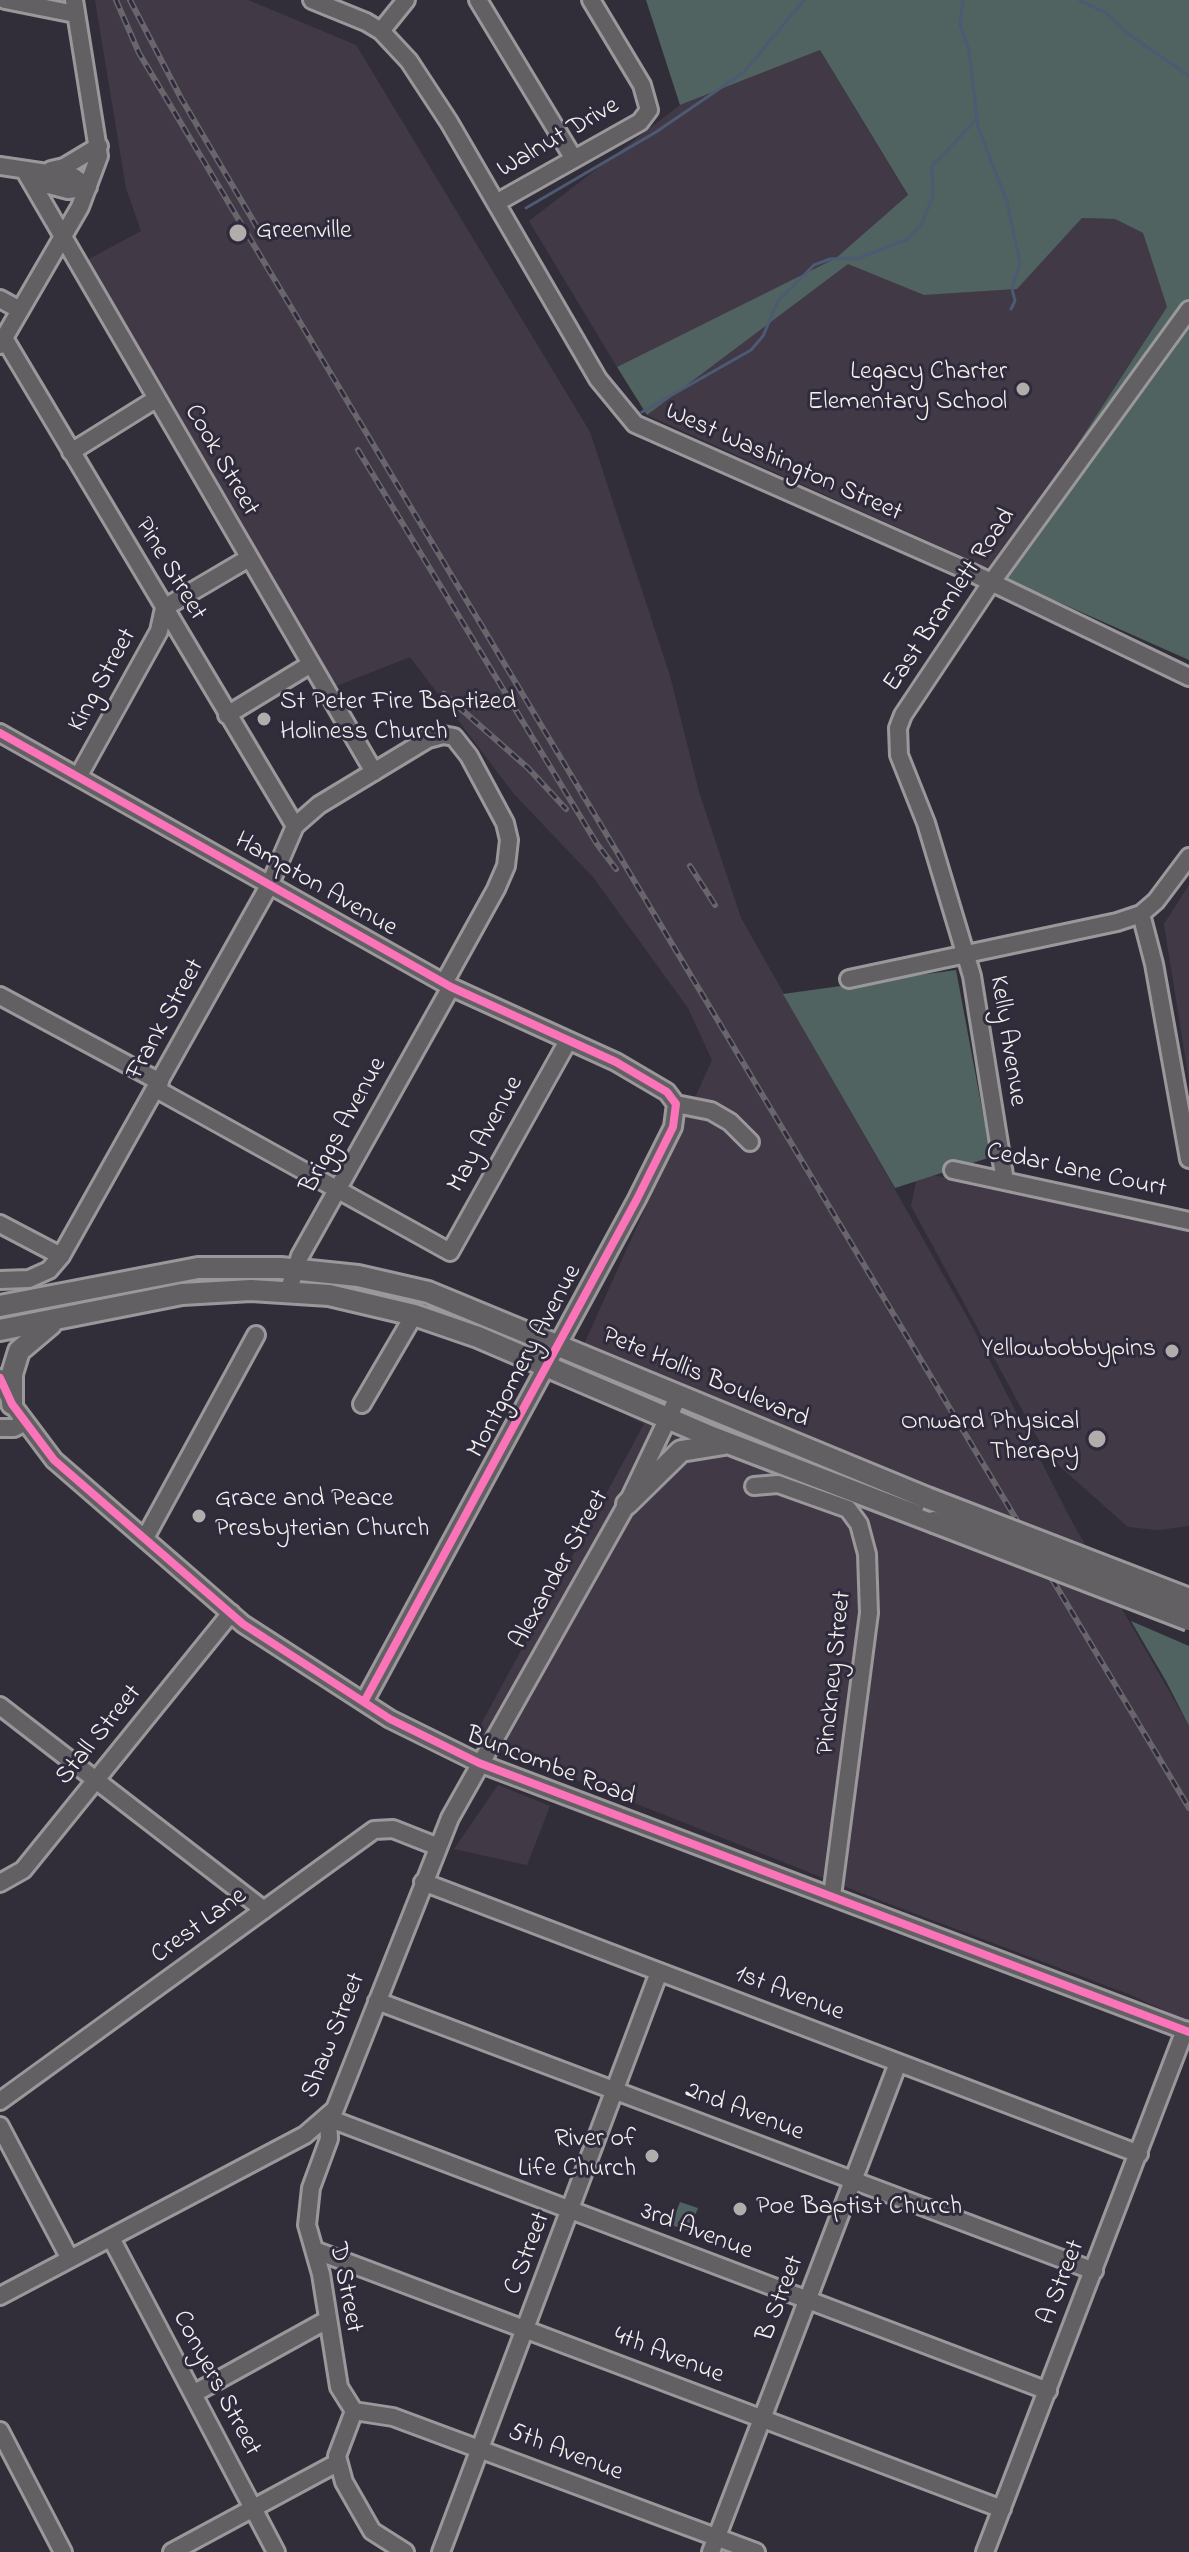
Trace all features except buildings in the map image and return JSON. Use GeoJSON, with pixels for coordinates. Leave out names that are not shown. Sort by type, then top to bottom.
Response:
{"type":"FeatureCollection","features":[{"type":"Feature","properties":{"kind":"main road","name":"Pete Hollis Boulevard"},"geometry":{"type":"LineString","coordinates":[[0,1306],[198,1268],[328,1270],[428,1292],[927,1498],[1189,1599]]}},
{"type":"Feature","properties":{"kind":"main road","name":"Pete Hollis Boulevard"},"geometry":{"type":"LineString","coordinates":[[0,1330],[182,1294],[288,1292],[329,1295],[414,1315],[547,1365],[736,1445],[1189,1620]]}},
{"type":"Feature","properties":{"kind":"main road"},"geometry":{"type":"LineString","coordinates":[[12,1404],[12,1374],[19,1351],[55,1321]]}},
{"type":"Feature","properties":{"kind":"main road"},"geometry":{"type":"LineString","coordinates":[[627,1504],[670,1460],[688,1447],[736,1445]]}},
{"type":"Feature","properties":{"kind":"street"},"geometry":{"type":"LineString","coordinates":[[2,342],[62,239],[88,187],[99,156],[74,7],[5,0]]}},
{"type":"Feature","properties":{"kind":"street","name":"West Washington Street"},"geometry":{"type":"LineString","coordinates":[[312,0],[381,31],[426,85],[598,379],[635,424],[991,583],[1189,677]]}},
{"type":"Feature","properties":{"kind":"street"},"geometry":{"type":"LineString","coordinates":[[381,31],[406,0]]}},
{"type":"Feature","properties":{"kind":"street"},"geometry":{"type":"LineString","coordinates":[[478,0],[574,159]]}},
{"type":"Feature","properties":{"kind":"street","name":"Walnut Drive"},"geometry":{"type":"LineString","coordinates":[[496,203],[645,115],[649,102],[642,85],[591,0]]}},
{"type":"Feature","properties":{"kind":"street"},"geometry":{"type":"LineString","coordinates":[[26,173],[64,167],[99,146]]}},
{"type":"Feature","properties":{"kind":"street"},"geometry":{"type":"LineString","coordinates":[[0,166],[68,190],[88,187]]}},
{"type":"Feature","properties":{"kind":"street"},"geometry":{"type":"LineString","coordinates":[[44,171],[74,177],[88,187]]}},
{"type":"Feature","properties":{"kind":"street","name":"Cook Street"},"geometry":{"type":"LineString","coordinates":[[26,173],[374,772]]}},
{"type":"Feature","properties":{"kind":"street"},"geometry":{"type":"LineString","coordinates":[[0,299],[20,310]]}},
{"type":"Feature","properties":{"kind":"street","name":"East Bramlett Road"},"geometry":{"type":"LineString","coordinates":[[967,956],[926,823],[899,755],[897,736],[903,715],[991,583],[1189,310]]}},
{"type":"Feature","properties":{"kind":"street","name":"Pine Street"},"geometry":{"type":"LineString","coordinates":[[2,342],[295,826]]}},
{"type":"Feature","properties":{"kind":"street"},"geometry":{"type":"LineString","coordinates":[[71,452],[156,399]]}},
{"type":"Feature","properties":{"kind":"street","name":"King Street"},"geometry":{"type":"LineString","coordinates":[[78,777],[159,631],[164,608],[249,558]]}},
{"type":"Feature","properties":{"kind":"street"},"geometry":{"type":"LineString","coordinates":[[227,715],[311,664]]}},
{"type":"Feature","properties":{"kind":"street","name":"Hampton Avenue"},"geometry":{"type":"LineString","coordinates":[[0,733],[448,985],[616,1062],[667,1092],[676,1104]]}},
{"type":"Feature","properties":{"kind":"street","name":"Briggs Avenue"},"geometry":{"type":"LineString","coordinates":[[288,1292],[295,1268],[448,985],[506,866],[509,840],[505,823],[469,756],[454,737],[443,735],[428,739],[374,772]]}},
{"type":"Feature","properties":{"kind":"street","name":"Frank Street"},"geometry":{"type":"LineString","coordinates":[[0,1280],[29,1279],[49,1270],[61,1256],[270,884],[295,826],[319,805],[374,772]]}},
{"type":"Feature","properties":{"kind":"street"},"geometry":{"type":"LineString","coordinates":[[849,979],[1109,925],[1141,914],[1156,901],[1189,857]]}},
{"type":"Feature","properties":{"kind":"street"},"geometry":{"type":"LineString","coordinates":[[1141,914],[1154,964],[1189,1159]]}},
{"type":"Feature","properties":{"kind":"street","name":"Kelly Avenue"},"geometry":{"type":"LineString","coordinates":[[967,956],[1005,1181]]}},
{"type":"Feature","properties":{"kind":"street"},"geometry":{"type":"LineString","coordinates":[[0,996],[337,1189]]}},
{"type":"Feature","properties":{"kind":"street","name":"May Avenue"},"geometry":{"type":"LineString","coordinates":[[337,1189],[450,1252],[568,1041]]}},
{"type":"Feature","properties":{"kind":"street"},"geometry":{"type":"LineString","coordinates":[[676,1104],[711,1111],[730,1122],[750,1142]]}},
{"type":"Feature","properties":{"kind":"street","name":"Montgomery Avenue"},"geometry":{"type":"LineString","coordinates":[[364,1702],[668,1140],[677,1116],[676,1104]]}},
{"type":"Feature","properties":{"kind":"street","name":"Cedar Lane Court"},"geometry":{"type":"LineString","coordinates":[[953,1170],[1189,1221]]}},
{"type":"Feature","properties":{"kind":"street"},"geometry":{"type":"LineString","coordinates":[[0,1224],[61,1256]]}},
{"type":"Feature","properties":{"kind":"street"},"geometry":{"type":"LineString","coordinates":[[362,1404],[414,1315]]}},
{"type":"Feature","properties":{"kind":"street"},"geometry":{"type":"LineString","coordinates":[[145,1538],[256,1335]]}},
{"type":"Feature","properties":{"kind":"street","name":"Buncombe Road"},"geometry":{"type":"LineString","coordinates":[[0,1378],[12,1404],[54,1460],[231,1613],[364,1702],[479,1763],[1187,2031]]}},
{"type":"Feature","properties":{"kind":"street","name":"Alexander Street"},"geometry":{"type":"LineString","coordinates":[[479,1763],[627,1504],[678,1397]]}},
{"type":"Feature","properties":{"kind":"street"},"geometry":{"type":"LineString","coordinates":[[0,1428],[14,1428],[25,1422]]}},
{"type":"Feature","properties":{"kind":"street","name":"Pinckney Street"},"geometry":{"type":"LineString","coordinates":[[754,1486],[778,1484],[848,1509],[859,1524],[867,1554],[869,1613],[832,1896]]}},
{"type":"Feature","properties":{"kind":"street","name":"Stall Street"},"geometry":{"type":"LineString","coordinates":[[0,1883],[23,1870],[231,1613]]}},
{"type":"Feature","properties":{"kind":"street"},"geometry":{"type":"LineString","coordinates":[[0,1706],[264,1910]]}},
{"type":"Feature","properties":{"kind":"street","name":"Shaw Street"},"geometry":{"type":"LineString","coordinates":[[0,2296],[305,2135],[328,2118],[343,2093],[436,1846],[479,1763]]}},
{"type":"Feature","properties":{"kind":"street","name":"Crest Lane"},"geometry":{"type":"LineString","coordinates":[[0,2101],[379,1828],[393,1829],[436,1846]]}},
{"type":"Feature","properties":{"kind":"street","name":"1st Avenue"},"geometry":{"type":"LineString","coordinates":[[423,1882],[1139,2154]]}},
{"type":"Feature","properties":{"kind":"street","name":"C Street"},"geometry":{"type":"LineString","coordinates":[[441,2552],[659,1972]]}},
{"type":"Feature","properties":{"kind":"street","name":"2nd Avenue"},"geometry":{"type":"LineString","coordinates":[[377,2001],[1094,2271]]}},
{"type":"Feature","properties":{"kind":"street","name":"A Street"},"geometry":{"type":"LineString","coordinates":[[985,2552],[1187,2031]]}},
{"type":"Feature","properties":{"kind":"street","name":"B Street"},"geometry":{"type":"LineString","coordinates":[[714,2545],[898,2063]]}},
{"type":"Feature","properties":{"kind":"street","name":"3rd Avenue"},"geometry":{"type":"LineString","coordinates":[[328,2118],[1048,2391]]}},
{"type":"Feature","properties":{"kind":"street","name":"D Street"},"geometry":{"type":"LineString","coordinates":[[328,2118],[329,2139],[307,2209],[308,2232],[317,2251],[339,2387],[354,2411]]}},
{"type":"Feature","properties":{"kind":"street"},"geometry":{"type":"LineString","coordinates":[[0,2126],[70,2259]]}},
{"type":"Feature","properties":{"kind":"street","name":"Conyers Street"},"geometry":{"type":"LineString","coordinates":[[111,2238],[276,2552]]}},
{"type":"Feature","properties":{"kind":"street","name":"4th Avenue"},"geometry":{"type":"LineString","coordinates":[[317,2251],[1002,2509]]}},
{"type":"Feature","properties":{"kind":"street"},"geometry":{"type":"LineString","coordinates":[[193,2394],[327,2320]]}},
{"type":"Feature","properties":{"kind":"street"},"geometry":{"type":"LineString","coordinates":[[354,2411],[338,2449],[337,2463],[372,2531],[405,2552]]}},
{"type":"Feature","properties":{"kind":"street","name":"5th Avenue"},"geometry":{"type":"LineString","coordinates":[[354,2411],[393,2417],[480,2448],[714,2545],[756,2552]]}},
{"type":"Feature","properties":{"kind":"street"},"geometry":{"type":"LineString","coordinates":[[0,2431],[63,2552]]}},
{"type":"Feature","properties":{"kind":"street"},"geometry":{"type":"LineString","coordinates":[[172,2552],[337,2463]]}},
{"type":"Feature","properties":{"kind":"shaded area"},"geometry":{"type":"Polygon","coordinates":[[[95,0],[248,0],[356,45],[590,432],[670,676],[699,792],[741,918],[970,1322],[1071,1520],[1189,1726],[1189,2022],[1131,1995],[879,1900],[473,1739],[644,1424],[566,1384],[712,1060],[688,1008],[593,877],[514,794],[410,657],[331,688],[78,265],[141,231],[126,188],[95,0]]]}},
{"type":"Feature","properties":{"kind":"shaded area"},"geometry":{"type":"Polygon","coordinates":[[[646,0],[1189,0],[1189,660],[1011,581],[995,571],[1167,307],[1143,233],[1115,219],[1082,218],[1017,289],[924,295],[848,264],[647,415],[617,367],[836,258],[908,195],[820,50],[680,105],[646,0]]]}},
{"type":"Feature","properties":{"kind":"shaded area"},"geometry":{"type":"Polygon","coordinates":[[[820,50],[908,196],[836,258],[617,367],[529,221],[680,105],[820,50]]]}},
{"type":"Feature","properties":{"kind":"shaded area"},"geometry":{"type":"Polygon","coordinates":[[[1082,218],[1115,219],[1143,233],[1167,307],[995,571],[647,415],[848,263],[924,295],[1017,289],[1082,218]]]}},
{"type":"Feature","properties":{"kind":"shaded area"},"geometry":{"type":"Polygon","coordinates":[[[1189,885],[1189,1081],[1164,924],[1189,885]]]}},
{"type":"Feature","properties":{"kind":"shaded area"},"geometry":{"type":"Polygon","coordinates":[[[956,970],[991,1157],[895,1188],[783,994],[956,970]]]}},
{"type":"Feature","properties":{"kind":"shaded area"},"geometry":{"type":"Polygon","coordinates":[[[918,1172],[1189,1228],[1189,1526],[1158,1530],[1128,1527],[1047,1455],[911,1206],[918,1172]]]}},
{"type":"Feature","properties":{"kind":"shaded area"},"geometry":{"type":"Polygon","coordinates":[[[1131,1621],[1189,1646],[1189,1726],[1166,1681],[1131,1621]]]}},
{"type":"Feature","properties":{"kind":"shaded area"},"geometry":{"type":"Polygon","coordinates":[[[498,1785],[550,1806],[527,1865],[454,1849],[498,1785]]]}},
{"type":"Feature","properties":{"kind":"shaded area"},"geometry":{"type":"Polygon","coordinates":[[[680,2202],[698,2208],[689,2231],[671,2225],[680,2202]]]}},
{"type":"Feature","properties":{"kind":"waterway"},"geometry":{"type":"LineString","coordinates":[[526,208],[656,132],[744,72],[804,0]]}},
{"type":"Feature","properties":{"kind":"waterway"},"geometry":{"type":"LineString","coordinates":[[963,0],[960,25],[969,50],[978,127],[1007,202],[1020,263],[1012,289],[1015,301],[1011,309]]}},
{"type":"Feature","properties":{"kind":"waterway"},"geometry":{"type":"LineString","coordinates":[[1079,0],[1106,13],[1127,33],[1189,76]]}},
{"type":"Feature","properties":{"kind":"waterway"},"geometry":{"type":"LineString","coordinates":[[642,412],[751,350],[763,336],[778,301],[814,265],[830,259],[859,258],[908,239],[921,225],[933,196],[932,166],[976,120]]}},
{"type":"Feature","properties":{"kind":"railway"},"geometry":{"type":"LineString","coordinates":[[116,0],[139,53],[1189,1808]]}},
{"type":"Feature","properties":{"kind":"railway"},"geometry":{"type":"LineString","coordinates":[[130,0],[181,98],[261,234]]}},
{"type":"Feature","properties":{"kind":"railway"},"geometry":{"type":"LineString","coordinates":[[358,450],[597,844],[616,869]]}},
{"type":"Feature","properties":{"kind":"railway"},"geometry":{"type":"LineString","coordinates":[[444,694],[528,768],[566,809]]}},
{"type":"Feature","properties":{"kind":"railway"},"geometry":{"type":"LineString","coordinates":[[690,866],[715,905]]}},
{"type":"Feature","properties":{"kind":"cycle path"},"geometry":{"type":"LineString","coordinates":[[0,733],[451,987],[616,1062],[667,1092],[676,1104],[673,1127],[637,1199],[364,1702]]}},
{"type":"Feature","properties":{"kind":"cycle path"},"geometry":{"type":"LineString","coordinates":[[0,1378],[12,1404],[54,1460],[243,1624],[390,1719],[479,1763],[1189,2032]]}},
{"type":"Feature","properties":{"kind":"place","name":"Greenville"},"geometry":{"type":"Point","coordinates":[238,233]}},
{"type":"Feature","properties":{"kind":"place","name":"Legacy Charter Elementary School"},"geometry":{"type":"Point","coordinates":[1023,389]}},
{"type":"Feature","properties":{"kind":"place","name":"St Peter Fire Baptized Holiness Church"},"geometry":{"type":"Point","coordinates":[264,719]}},
{"type":"Feature","properties":{"kind":"place","name":"Yellowbobbypins"},"geometry":{"type":"Point","coordinates":[1172,1351]}},
{"type":"Feature","properties":{"kind":"place","name":"Onward Physical Therapy"},"geometry":{"type":"Point","coordinates":[1097,1439]}},
{"type":"Feature","properties":{"kind":"place","name":"Grace and Peace Presbyterian Church"},"geometry":{"type":"Point","coordinates":[199,1516]}},
{"type":"Feature","properties":{"kind":"place","name":"River of Life Church"},"geometry":{"type":"Point","coordinates":[652,2156]}},
{"type":"Feature","properties":{"kind":"place","name":"Poe Baptist Church"},"geometry":{"type":"Point","coordinates":[740,2209]}}]}
